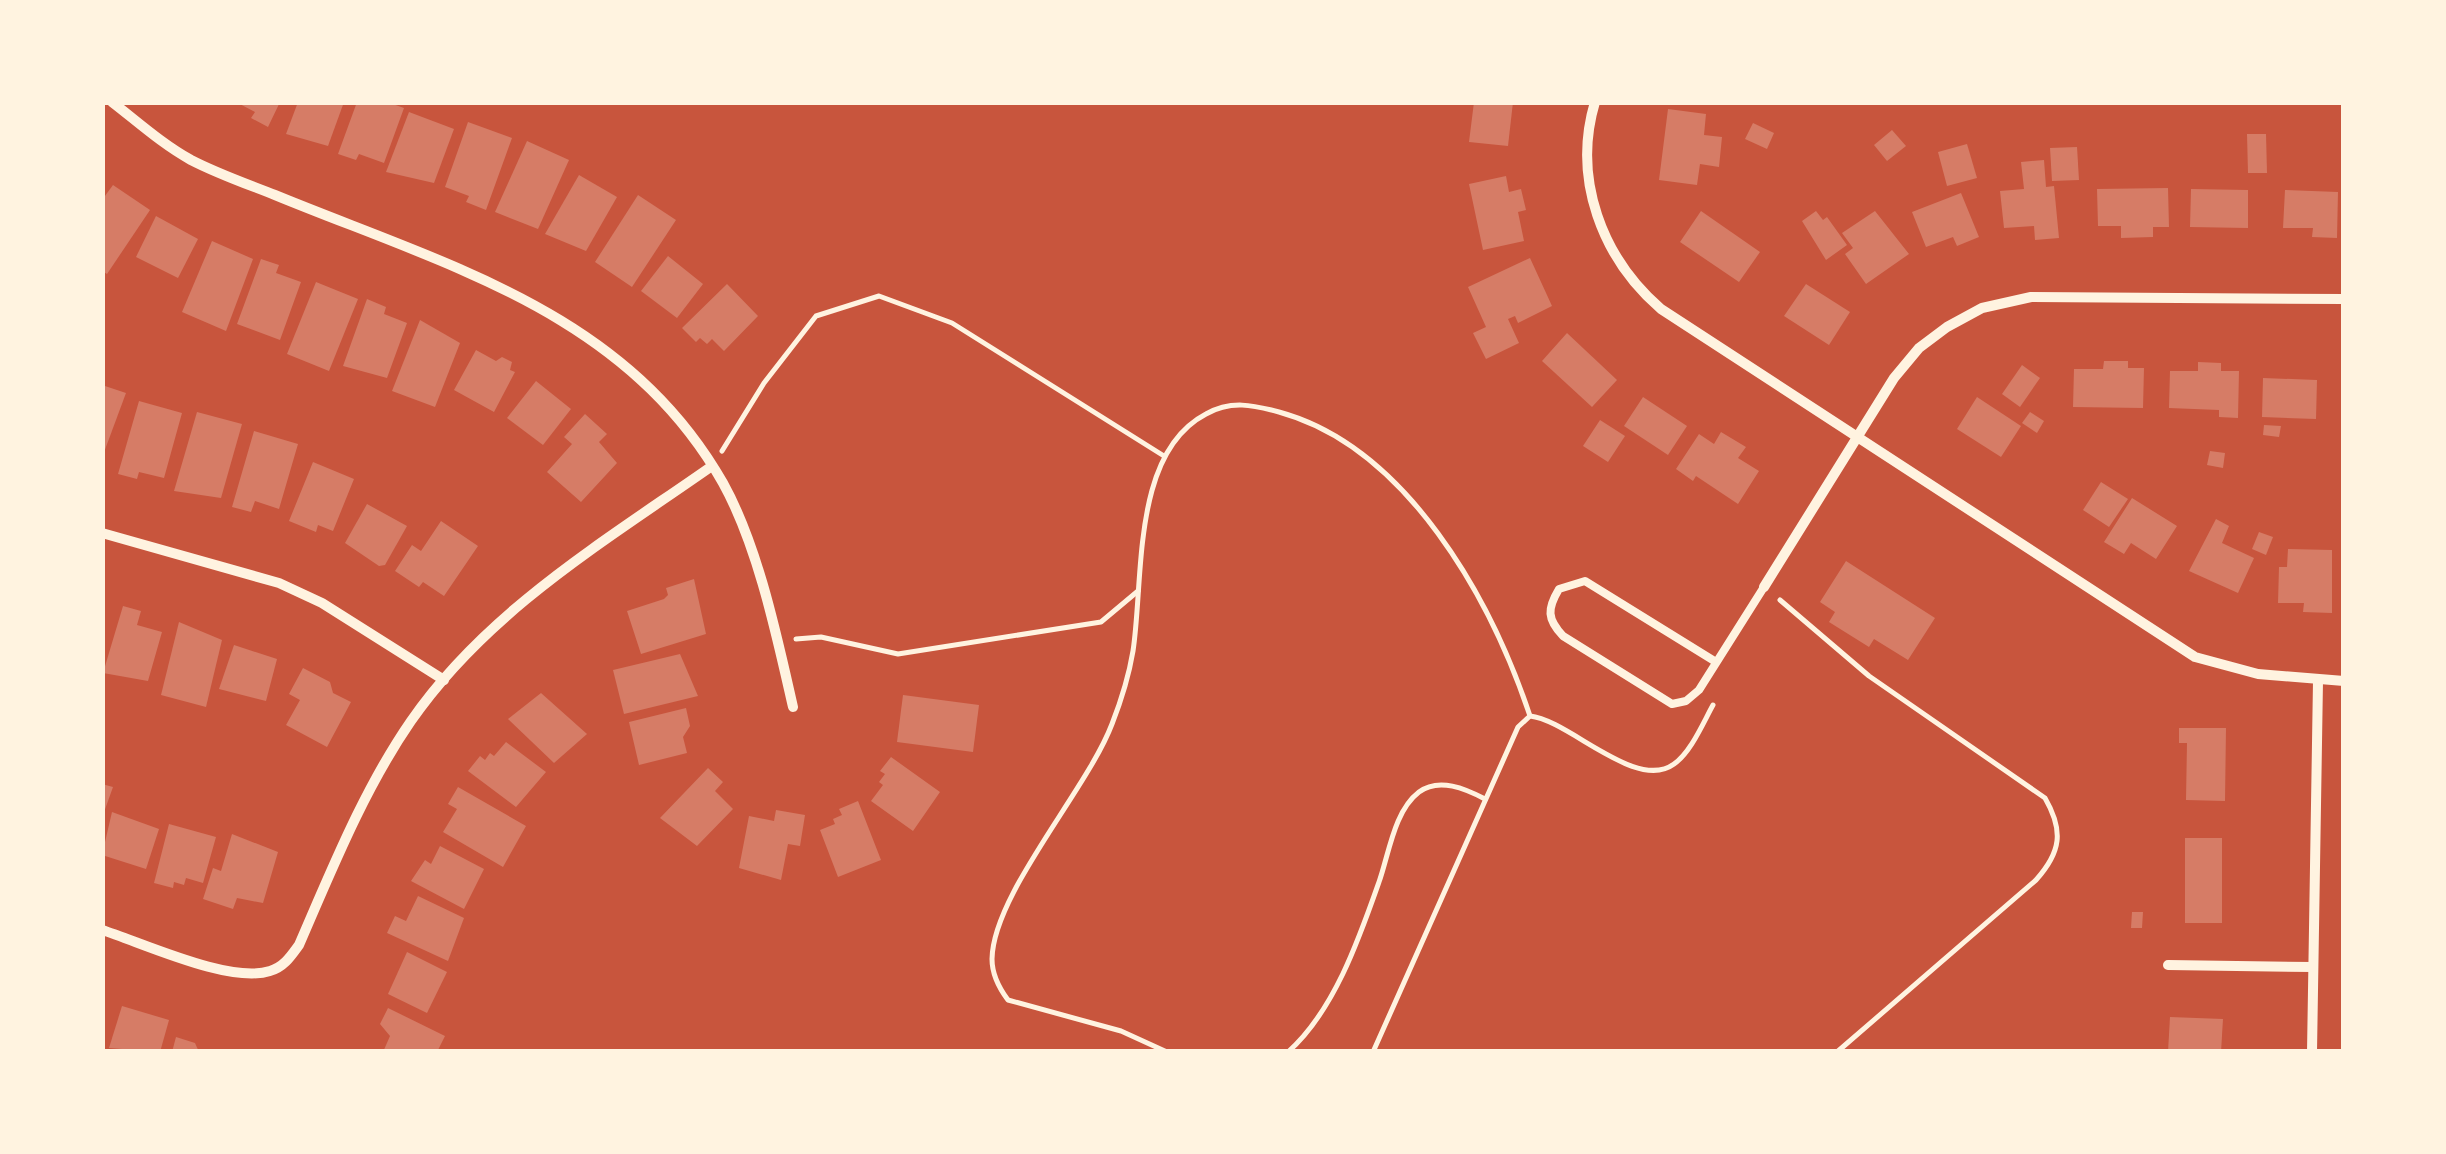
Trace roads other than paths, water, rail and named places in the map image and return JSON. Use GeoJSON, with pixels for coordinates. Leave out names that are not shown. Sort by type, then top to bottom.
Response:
{"type":"FeatureCollection","features":[{"type":"Feature","properties":{"kind":"street"},"geometry":{"type":"LineString","coordinates":[[112,102],[194,162],[480,275],[536,304],[631,371],[674,413],[712,466],[746,541],[778,641],[793,707]]}},
{"type":"Feature","properties":{"kind":"street"},"geometry":{"type":"LineString","coordinates":[[1594,102],[1587,156],[1590,192],[1602,230],[1638,289],[1660,309],[2195,657],[2258,674],[2344,681]]}},
{"type":"Feature","properties":{"kind":"street"},"geometry":{"type":"LineString","coordinates":[[1764,586],[1856,439],[1919,348],[1982,308],[2031,296],[2344,298]]}},
{"type":"Feature","properties":{"kind":"street"},"geometry":{"type":"LineString","coordinates":[[102,930],[235,971],[268,972],[282,966],[298,945],[387,761],[444,680],[526,599],[712,466]]}},
{"type":"Feature","properties":{"kind":"street"},"geometry":{"type":"LineString","coordinates":[[102,533],[279,583],[322,603],[444,680]]}},
{"type":"Feature","properties":{"kind":"street"},"geometry":{"type":"LineString","coordinates":[[2312,1052],[2318,681]]}},
{"type":"Feature","properties":{"kind":"street"},"geometry":{"type":"LineString","coordinates":[[2168,965],[2313,967]]}},
{"type":"Feature","properties":{"kind":"lane"},"geometry":{"type":"LineString","coordinates":[[1716,662],[1585,580],[1558,590],[1549,606],[1550,622],[1562,636],[1672,704],[1686,701],[1699,690],[1764,586]]}}]}
